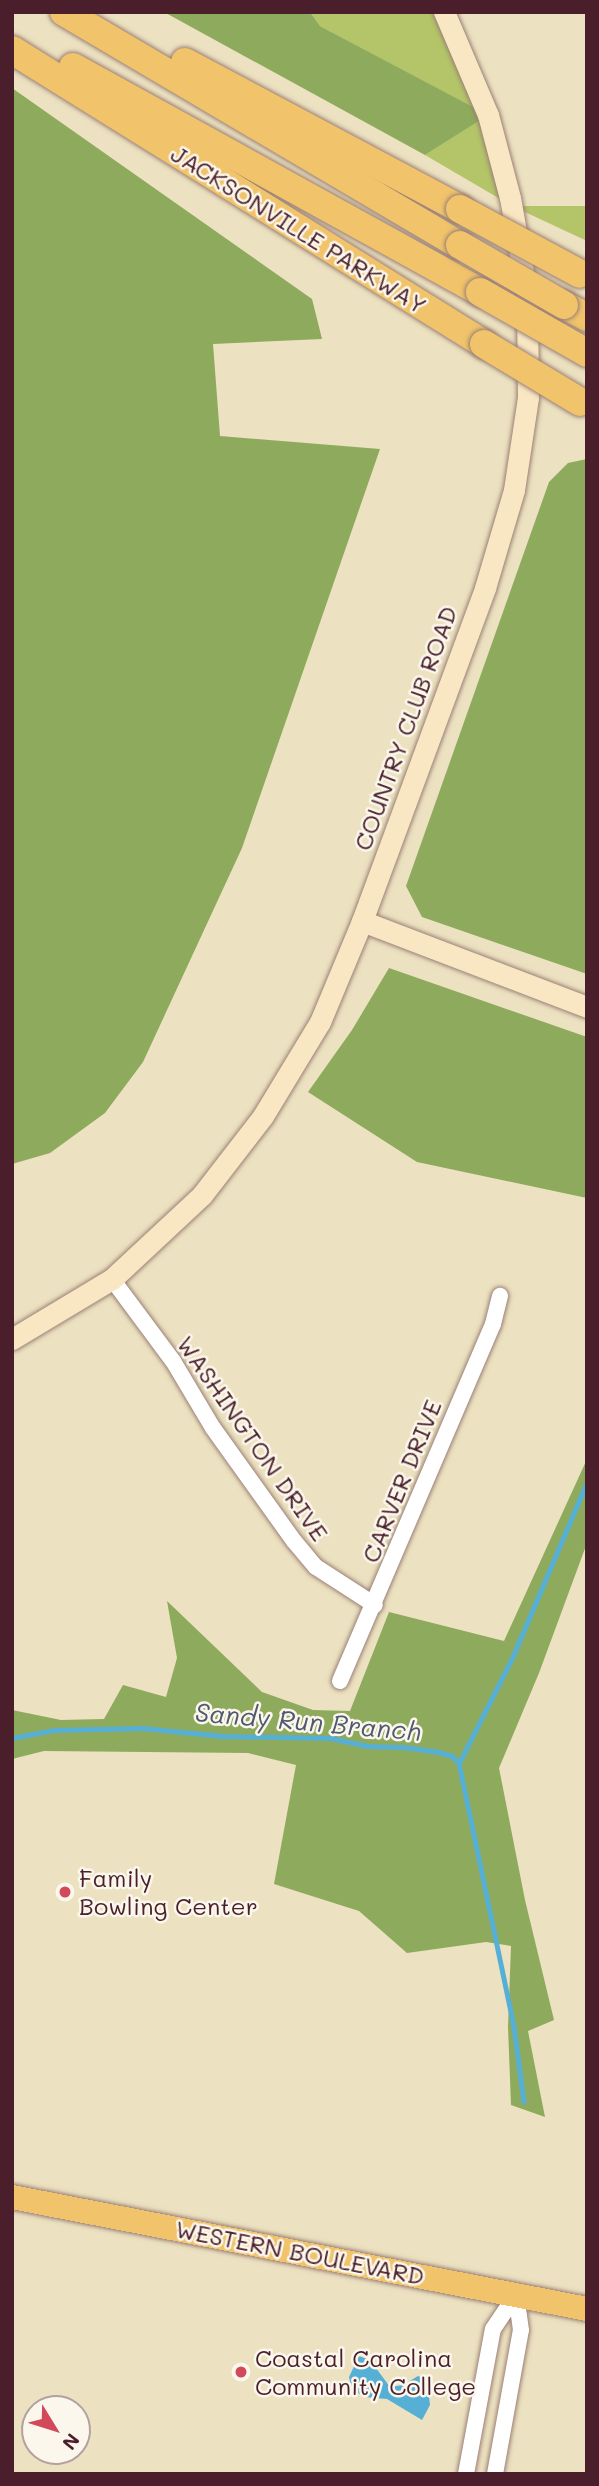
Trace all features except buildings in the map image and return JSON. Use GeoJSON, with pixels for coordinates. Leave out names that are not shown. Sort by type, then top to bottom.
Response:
{"type":"FeatureCollection","features":[{"type":"Feature","properties":{"kind":"highway"},"geometry":{"type":"LineString","coordinates":[[64,12],[575,311]]}},
{"type":"Feature","properties":{"kind":"highway"},"geometry":{"type":"LineString","coordinates":[[91,12],[583,276]]}},
{"type":"Feature","properties":{"kind":"highway"},"geometry":{"type":"LineString","coordinates":[[12,34],[587,353]]}},
{"type":"Feature","properties":{"kind":"highway","name":"JACKSONVILLE PARKWAY"},"geometry":{"type":"LineString","coordinates":[[12,50],[584,404]]}},
{"type":"Feature","properties":{"kind":"main road","name":"COUNTRY CLUB ROAD"},"geometry":{"type":"LineString","coordinates":[[12,1339],[112,1279],[202,1195],[263,1116],[320,1022],[362,921],[485,588],[514,490],[528,397],[527,294],[510,198],[488,115],[444,12]]}},
{"type":"Feature","properties":{"kind":"main road"},"geometry":{"type":"LineString","coordinates":[[362,921],[587,1007]]}},
{"type":"Feature","properties":{"kind":"main road","name":"WESTERN BOULEVARD"},"geometry":{"type":"LineString","coordinates":[[12,2197],[587,2309]]}},
{"type":"Feature","properties":{"kind":"street","name":"WASHINGTON DRIVE"},"geometry":{"type":"LineString","coordinates":[[112,1279],[173,1361],[213,1428],[294,1541],[325,1573],[375,1605]]}},
{"type":"Feature","properties":{"kind":"street","name":"CARVER DRIVE"},"geometry":{"type":"LineString","coordinates":[[340,1681],[375,1605],[427,1473],[493,1324],[500,1296]]}},
{"type":"Feature","properties":{"kind":"street"},"geometry":{"type":"LineString","coordinates":[[466,2474],[493,2329],[516,2295]]}},
{"type":"Feature","properties":{"kind":"street"},"geometry":{"type":"LineString","coordinates":[[495,2474],[521,2330],[516,2295]]}},
{"type":"Feature","properties":{"kind":"green space"},"geometry":{"type":"Polygon","coordinates":[[[164,12],[310,12],[320,26],[488,115],[425,155],[164,12]]]}},
{"type":"Feature","properties":{"kind":"green space"},"geometry":{"type":"Polygon","coordinates":[[[310,12],[444,12],[488,115],[512,206],[425,155],[487,115],[320,26],[310,12]]]}},
{"type":"Feature","properties":{"kind":"green space"},"geometry":{"type":"Polygon","coordinates":[[[12,88],[312,299],[322,339],[213,344],[220,436],[380,449],[242,848],[143,1062],[105,1113],[50,1153],[12,1164],[12,88]]]}},
{"type":"Feature","properties":{"kind":"green space"},"geometry":{"type":"Polygon","coordinates":[[[512,206],[587,206],[587,241],[512,206]]]}},
{"type":"Feature","properties":{"kind":"green space"},"geometry":{"type":"Polygon","coordinates":[[[587,459],[587,974],[422,917],[406,886],[549,482],[568,463],[587,459]]]}},
{"type":"Feature","properties":{"kind":"green space"},"geometry":{"type":"Polygon","coordinates":[[[389,968],[587,1037],[587,1198],[417,1162],[308,1092],[352,1030],[389,968]]]}},
{"type":"Feature","properties":{"kind":"green space"},"geometry":{"type":"Polygon","coordinates":[[[587,1459],[587,1543],[539,1673],[499,1768],[525,1900],[554,2020],[528,2031],[545,2117],[511,2105],[508,2027],[511,1946],[486,1942],[407,1953],[359,1911],[274,1884],[296,1765],[248,1753],[44,1751],[12,1759],[12,1710],[61,1720],[104,1719],[123,1685],[166,1697],[177,1658],[167,1601],[262,1692],[313,1710],[350,1711],[389,1612],[504,1641],[587,1459]]]}},
{"type":"Feature","properties":{"kind":"water"},"geometry":{"type":"Polygon","coordinates":[[[359,2356],[370,2360],[390,2387],[403,2385],[418,2376],[427,2379],[430,2405],[422,2420],[387,2399],[364,2397],[352,2389],[349,2377],[359,2356]]]}},
{"type":"Feature","properties":{"kind":"waterway","name":"Sandy Run Branch"},"geometry":{"type":"LineString","coordinates":[[459,1763],[513,1656],[587,1482]]}},
{"type":"Feature","properties":{"kind":"waterway","name":"Sandy Run Branch"},"geometry":{"type":"LineString","coordinates":[[12,1738],[54,1730],[143,1728],[222,1736],[330,1738],[367,1746],[439,1752],[452,1756],[459,1763]]}},
{"type":"Feature","properties":{"kind":"waterway"},"geometry":{"type":"LineString","coordinates":[[459,1763],[514,2027],[524,2101]]}},
{"type":"Feature","properties":{"kind":"place","name":"Family Bowling Center"},"geometry":{"type":"Point","coordinates":[65,1892]}},
{"type":"Feature","properties":{"kind":"place","name":"Coastal Carolina Community College"},"geometry":{"type":"Point","coordinates":[241,2372]}}]}
